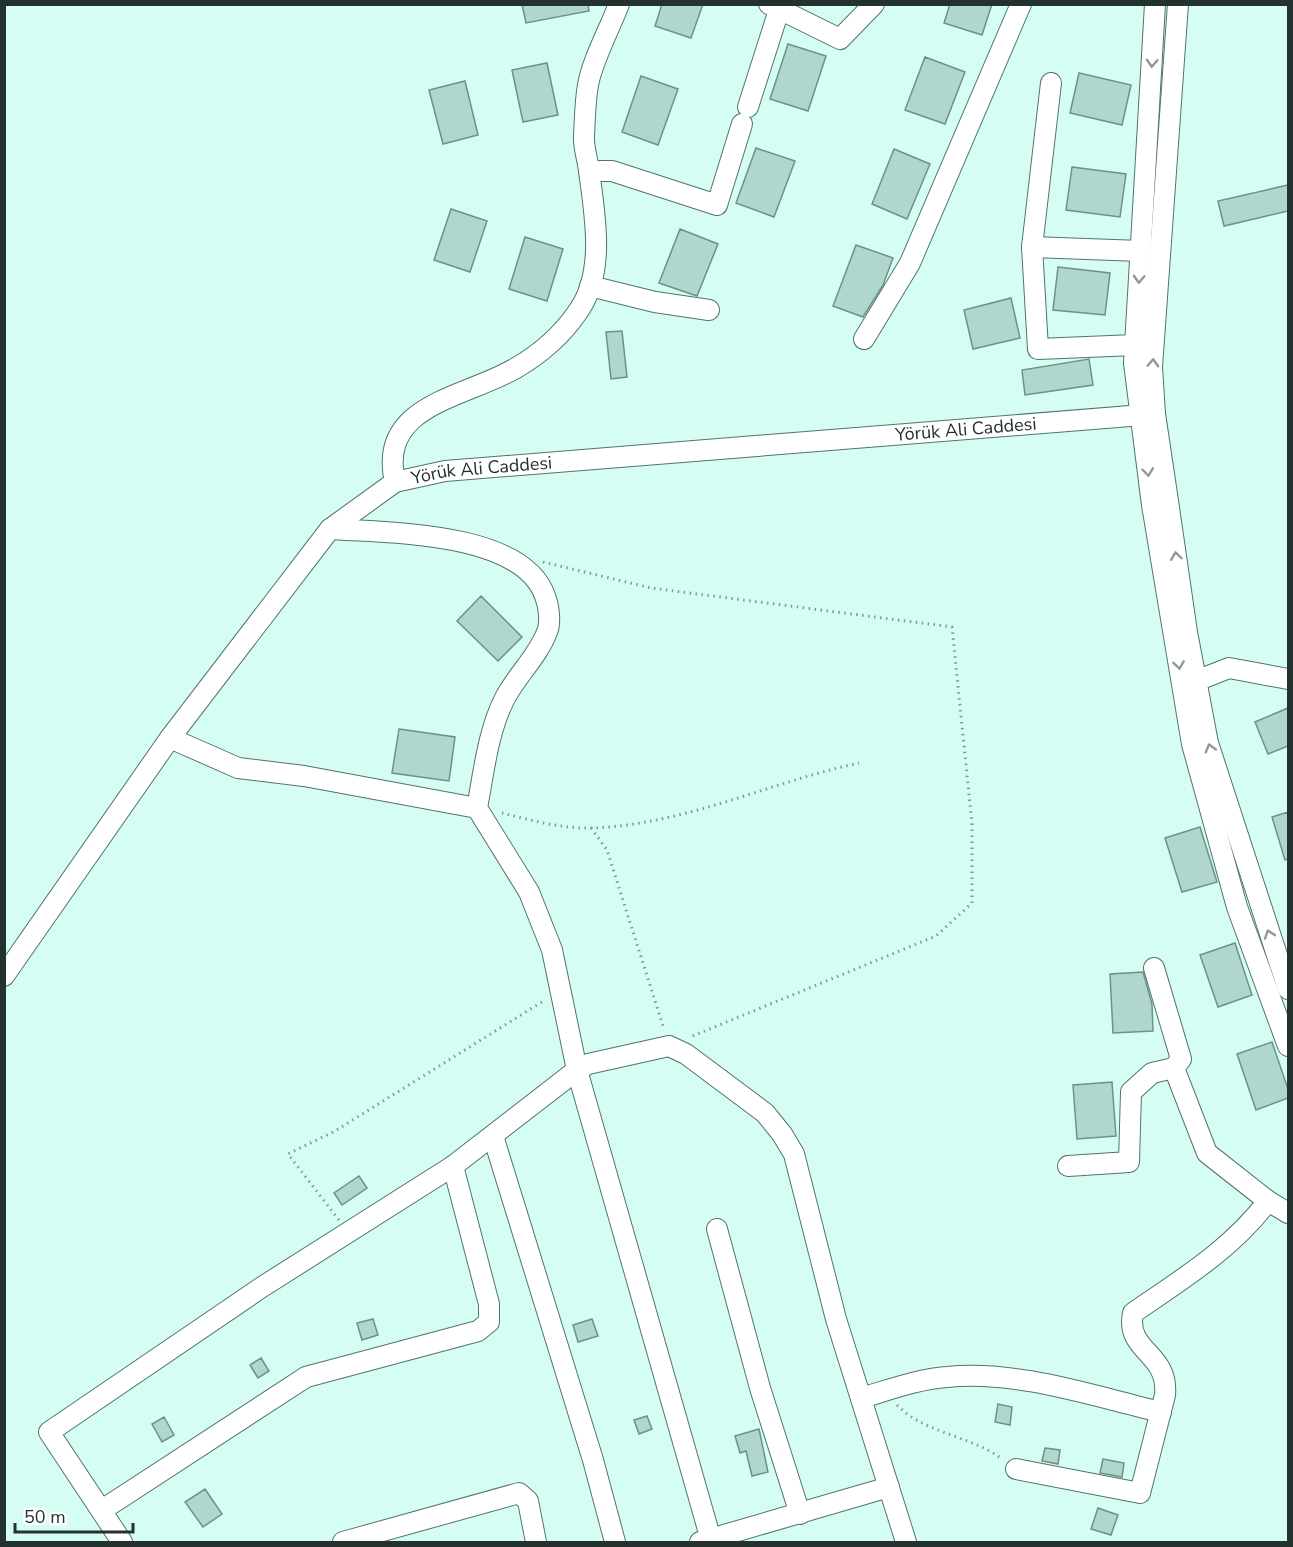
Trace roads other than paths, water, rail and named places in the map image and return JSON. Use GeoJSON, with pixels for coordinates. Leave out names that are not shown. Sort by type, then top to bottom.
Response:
{"type":"FeatureCollection","features":[{"type":"Feature","properties":{"kind":"street","name":"Yörük Ali Caddesi"},"geometry":{"type":"LineString","coordinates":[[619,4],[588,83],[584,139],[595,232],[595,264],[590,286],[580,309],[566,329],[546,347],[509,372],[420,412],[404,425],[392,450],[391,463],[395,482],[445,471],[1148,415]]}},
{"type":"Feature","properties":{"kind":"street"},"geometry":{"type":"LineString","coordinates":[[589,171],[612,171],[717,205],[745,115],[774,7],[840,39],[874,4]]}},
{"type":"Feature","properties":{"kind":"street"},"geometry":{"type":"LineString","coordinates":[[864,339],[910,263],[1021,4]]}},
{"type":"Feature","properties":{"kind":"street"},"geometry":{"type":"LineString","coordinates":[[1155,4],[1134,363],[1148,415],[1208,742],[1288,989]]}},
{"type":"Feature","properties":{"kind":"street"},"geometry":{"type":"LineString","coordinates":[[1179,4],[1148,415],[1152,505],[1192,744],[1237,907],[1288,1046]]}},
{"type":"Feature","properties":{"kind":"street"},"geometry":{"type":"LineString","coordinates":[[1051,83],[1032,247],[1038,349],[1135,345]]}},
{"type":"Feature","properties":{"kind":"street"},"geometry":{"type":"LineString","coordinates":[[1032,247],[1141,250]]}},
{"type":"Feature","properties":{"kind":"street"},"geometry":{"type":"LineString","coordinates":[[590,286],[655,302],[709,310]]}},
{"type":"Feature","properties":{"kind":"street"},"geometry":{"type":"LineString","coordinates":[[4,976],[170,738],[330,529],[395,482]]}},
{"type":"Feature","properties":{"kind":"street"},"geometry":{"type":"LineString","coordinates":[[330,529],[434,537],[495,550],[536,579],[540,585],[548,607],[548,632],[506,697],[496,718],[477,808],[481,819],[529,892],[552,950],[577,1070],[706,1541],[889,1487]]}},
{"type":"Feature","properties":{"kind":"street"},"geometry":{"type":"LineString","coordinates":[[1196,681],[1229,668],[1288,679]]}},
{"type":"Feature","properties":{"kind":"street"},"geometry":{"type":"LineString","coordinates":[[170,738],[238,768],[304,776],[477,808]]}},
{"type":"Feature","properties":{"kind":"street"},"geometry":{"type":"LineString","coordinates":[[1068,1166],[1129,1162],[1131,1092],[1152,1073],[1174,1068],[1181,1059],[1154,968]]}},
{"type":"Feature","properties":{"kind":"street"},"geometry":{"type":"LineString","coordinates":[[122,1542],[49,1432],[262,1287],[453,1166],[577,1070],[588,1064],[669,1046],[686,1054],[765,1113],[791,1149],[836,1318],[906,1542]]}},
{"type":"Feature","properties":{"kind":"street"},"geometry":{"type":"LineString","coordinates":[[1174,1068],[1207,1153],[1288,1214]]}},
{"type":"Feature","properties":{"kind":"street"},"geometry":{"type":"LineString","coordinates":[[493,1136],[593,1460],[615,1542]]}},
{"type":"Feature","properties":{"kind":"street"},"geometry":{"type":"LineString","coordinates":[[102,1510],[306,1377],[478,1331],[489,1322],[489,1304],[453,1166]]}},
{"type":"Feature","properties":{"kind":"street"},"geometry":{"type":"LineString","coordinates":[[1016,1469],[1140,1493],[1165,1388],[1163,1374],[1155,1358],[1135,1338],[1131,1322],[1133,1314],[1218,1254],[1247,1226],[1268,1201]]}},
{"type":"Feature","properties":{"kind":"street"},"geometry":{"type":"LineString","coordinates":[[717,1229],[760,1388],[800,1514]]}},
{"type":"Feature","properties":{"kind":"street"},"geometry":{"type":"LineString","coordinates":[[861,1398],[928,1379],[990,1376],[1035,1383],[1161,1412]]}},
{"type":"Feature","properties":{"kind":"street"},"geometry":{"type":"LineString","coordinates":[[344,1542],[519,1493],[528,1501],[536,1542]]}}]}
